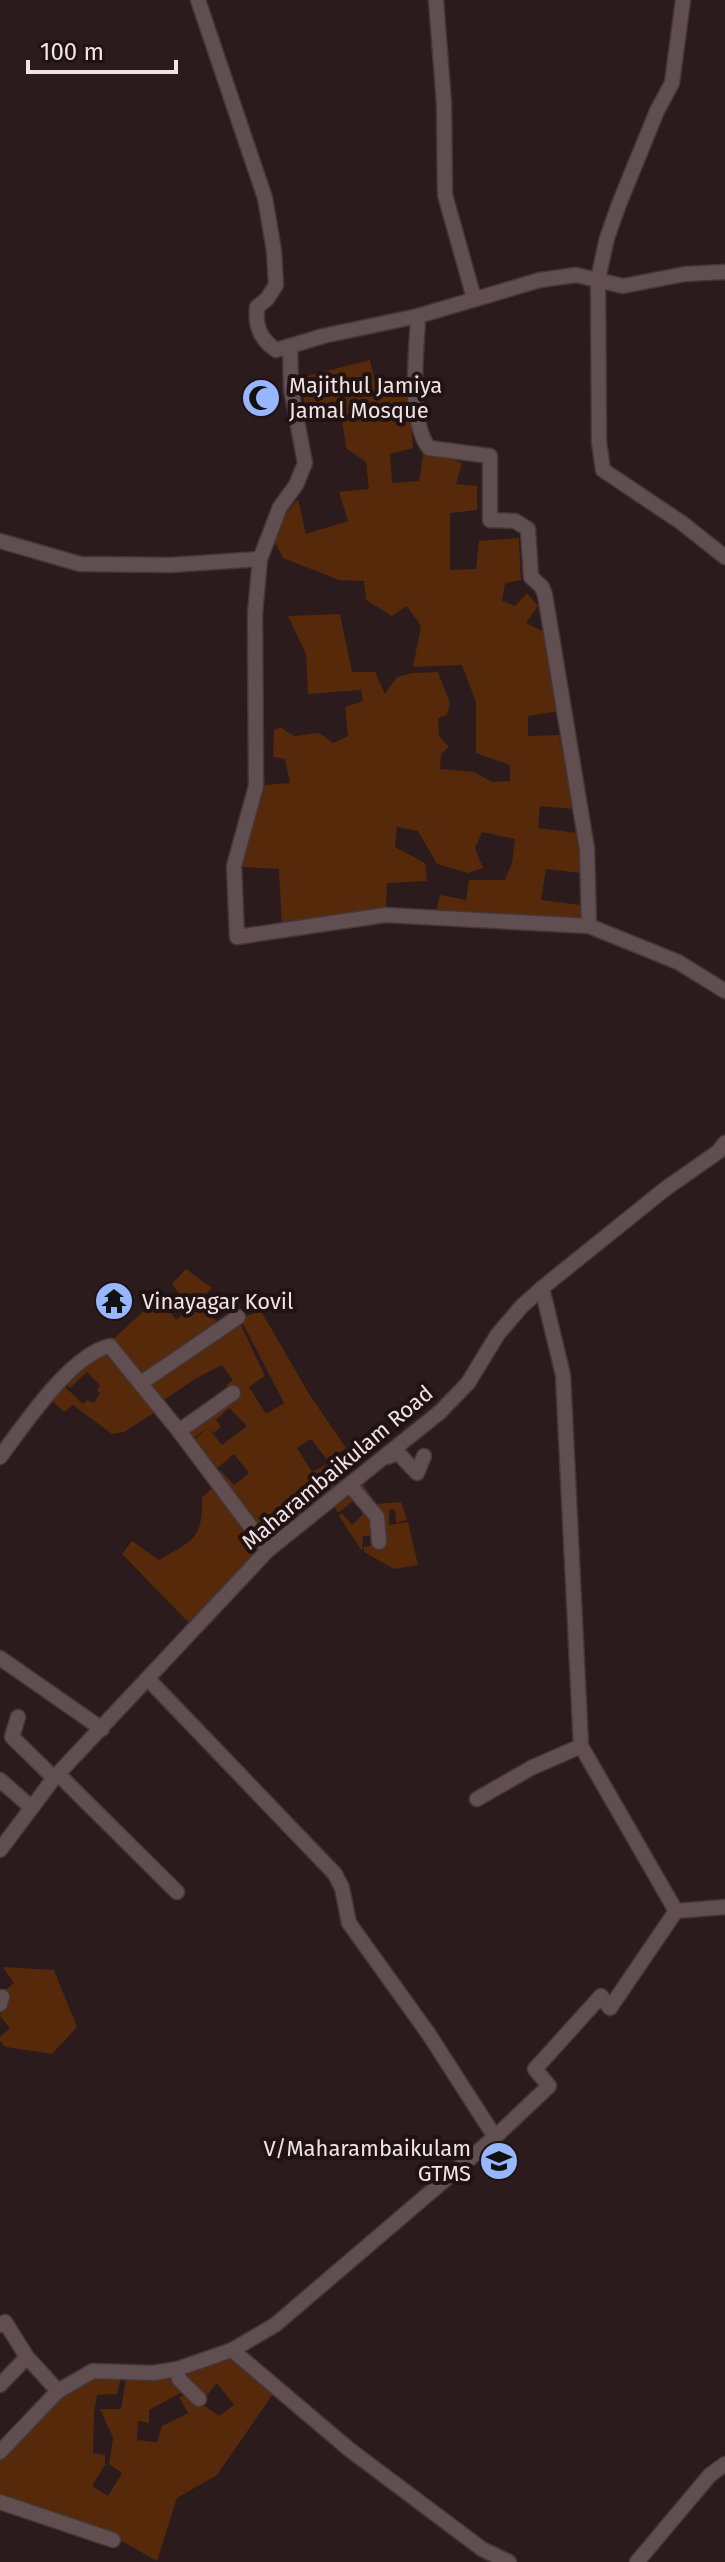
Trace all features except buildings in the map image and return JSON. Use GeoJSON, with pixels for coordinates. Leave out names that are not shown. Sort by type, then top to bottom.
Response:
{"type":"FeatureCollection","features":[{"type":"Feature","properties":{"kind":"street"},"geometry":{"type":"LineString","coordinates":[[198,0],[265,198],[276,285],[257,307],[256,321],[263,341],[276,350],[323,336],[418,316],[540,280],[576,275],[623,286],[685,274],[725,272]]}},
{"type":"Feature","properties":{"kind":"street"},"geometry":{"type":"LineString","coordinates":[[436,0],[444,104],[445,195],[474,298]]}},
{"type":"Feature","properties":{"kind":"street"},"geometry":{"type":"LineString","coordinates":[[683,0],[672,83],[657,111],[619,204],[598,279],[599,442],[603,470],[682,523],[725,557]]}},
{"type":"Feature","properties":{"kind":"street"},"geometry":{"type":"LineString","coordinates":[[418,316],[416,392],[420,436],[429,448],[490,456],[490,520],[515,521],[528,529],[531,577],[542,587],[545,595],[587,849],[589,926]]}},
{"type":"Feature","properties":{"kind":"street"},"geometry":{"type":"LineString","coordinates":[[290,346],[291,389],[305,463],[296,485],[280,507],[260,559],[255,613],[256,786],[234,866],[237,937],[385,915],[589,926],[678,962],[725,991]]}},
{"type":"Feature","properties":{"kind":"street"},"geometry":{"type":"LineString","coordinates":[[0,541],[80,564],[171,565],[260,559]]}},
{"type":"Feature","properties":{"kind":"street","name":"Maharambaikulam Road"},"geometry":{"type":"LineString","coordinates":[[0,1850],[56,1776],[265,1558],[440,1412],[468,1383],[498,1334],[522,1306],[665,1189],[723,1150]]}},
{"type":"Feature","properties":{"kind":"street"},"geometry":{"type":"LineString","coordinates":[[542,1288],[563,1375],[581,1746],[676,1911]]}},
{"type":"Feature","properties":{"kind":"street"},"geometry":{"type":"LineString","coordinates":[[141,1383],[238,1317]]}},
{"type":"Feature","properties":{"kind":"street"},"geometry":{"type":"LineString","coordinates":[[0,1457],[51,1389],[100,1348],[110,1346],[179,1431],[265,1558]]}},
{"type":"Feature","properties":{"kind":"street"},"geometry":{"type":"LineString","coordinates":[[179,1431],[233,1393]]}},
{"type":"Feature","properties":{"kind":"street"},"geometry":{"type":"LineString","coordinates":[[383,1458],[398,1453],[417,1473],[424,1456]]}},
{"type":"Feature","properties":{"kind":"street"},"geometry":{"type":"LineString","coordinates":[[350,1485],[377,1517],[379,1542]]}},
{"type":"Feature","properties":{"kind":"street"},"geometry":{"type":"LineString","coordinates":[[0,1658],[102,1729]]}},
{"type":"Feature","properties":{"kind":"street"},"geometry":{"type":"LineString","coordinates":[[148,1679],[335,1874],[342,1888],[349,1923],[428,2033],[495,2137]]}},
{"type":"Feature","properties":{"kind":"street"},"geometry":{"type":"LineString","coordinates":[[18,1717],[12,1737],[177,1892]]}},
{"type":"Feature","properties":{"kind":"street"},"geometry":{"type":"LineString","coordinates":[[477,1799],[531,1768],[581,1746]]}},
{"type":"Feature","properties":{"kind":"street"},"geometry":{"type":"LineString","coordinates":[[0,1780],[31,1807]]}},
{"type":"Feature","properties":{"kind":"street"},"geometry":{"type":"LineString","coordinates":[[676,1911],[725,1907]]}},
{"type":"Feature","properties":{"kind":"street"},"geometry":{"type":"LineString","coordinates":[[0,2452],[58,2391],[93,2371],[153,2373],[177,2369],[232,2350],[275,2325],[495,2137],[549,2086],[535,2069],[601,1996],[610,2008],[676,1911]]}},
{"type":"Feature","properties":{"kind":"street"},"geometry":{"type":"LineString","coordinates":[[0,2325],[5,2322],[27,2357],[58,2391]]}},
{"type":"Feature","properties":{"kind":"street"},"geometry":{"type":"LineString","coordinates":[[232,2350],[350,2450],[482,2549],[509,2562]]}},
{"type":"Feature","properties":{"kind":"street"},"geometry":{"type":"LineString","coordinates":[[0,2385],[27,2357]]}},
{"type":"Feature","properties":{"kind":"street"},"geometry":{"type":"LineString","coordinates":[[177,2369],[179,2379],[199,2399]]}},
{"type":"Feature","properties":{"kind":"street"},"geometry":{"type":"LineString","coordinates":[[637,2562],[710,2475],[725,2464]]}},
{"type":"Feature","properties":{"kind":"street"},"geometry":{"type":"LineString","coordinates":[[0,2502],[113,2540]]}},
{"type":"Feature","properties":{"kind":"street"},"geometry":{"type":"LineString","coordinates":[[472,2562],[482,2549]]}},
{"type":"Feature","properties":{"kind":"shaded area"},"geometry":{"type":"Polygon","coordinates":[[[370,360],[377,391],[403,386],[407,373],[413,448],[390,454],[392,483],[419,481],[424,450],[462,463],[456,484],[477,486],[477,510],[450,513],[450,570],[476,569],[479,541],[519,538],[521,580],[505,583],[502,601],[515,606],[527,593],[538,606],[526,623],[545,632],[560,711],[528,716],[528,736],[559,735],[575,809],[540,806],[538,828],[577,833],[581,873],[546,869],[541,900],[581,905],[582,920],[436,912],[440,895],[466,900],[469,880],[505,880],[512,863],[515,839],[482,832],[475,848],[483,868],[468,873],[437,864],[418,831],[397,827],[395,847],[425,863],[427,881],[387,883],[386,910],[282,929],[279,869],[241,867],[265,785],[290,783],[285,759],[273,757],[274,730],[280,727],[294,736],[319,733],[333,743],[348,736],[345,707],[363,701],[361,690],[308,694],[306,654],[288,616],[340,614],[352,672],[375,672],[385,694],[397,677],[438,672],[450,703],[447,715],[438,718],[439,736],[449,747],[441,754],[440,769],[474,772],[492,782],[510,781],[510,765],[476,753],[476,702],[462,665],[413,667],[421,626],[407,606],[392,616],[366,600],[364,581],[339,580],[283,558],[275,543],[279,521],[298,499],[306,534],[348,521],[339,492],[369,489],[366,462],[346,448],[340,405],[307,414],[299,378],[370,360]]]}},
{"type":"Feature","properties":{"kind":"shaded area"},"geometry":{"type":"Polygon","coordinates":[[[186,1269],[212,1288],[199,1300],[220,1326],[141,1379],[111,1341],[159,1297],[176,1320],[191,1309],[172,1284],[186,1269]]]}},
{"type":"Feature","properties":{"kind":"shaded area"},"geometry":{"type":"Polygon","coordinates":[[[261,1311],[309,1394],[346,1448],[328,1461],[311,1439],[297,1448],[312,1472],[328,1464],[346,1485],[269,1547],[215,1473],[220,1470],[234,1485],[249,1473],[234,1454],[214,1471],[191,1443],[208,1427],[190,1441],[183,1432],[229,1391],[226,1385],[233,1380],[222,1365],[161,1402],[145,1383],[238,1319],[265,1376],[249,1387],[266,1414],[284,1403],[240,1318],[261,1311]],[[229,1408],[216,1420],[221,1427],[214,1433],[208,1428],[222,1445],[247,1426],[229,1408]]]}},
{"type":"Feature","properties":{"kind":"shaded area"},"geometry":{"type":"Polygon","coordinates":[[[110,1347],[160,1409],[124,1432],[112,1434],[73,1405],[64,1412],[48,1397],[61,1383],[83,1404],[87,1400],[94,1403],[100,1393],[97,1390],[100,1385],[87,1372],[70,1388],[64,1380],[110,1347]]]}},
{"type":"Feature","properties":{"kind":"shaded area"},"geometry":{"type":"Polygon","coordinates":[[[359,1478],[376,1504],[401,1502],[407,1520],[396,1523],[395,1509],[389,1510],[389,1525],[408,1522],[418,1565],[394,1569],[364,1552],[364,1547],[371,1546],[370,1536],[363,1536],[362,1551],[339,1516],[342,1513],[352,1525],[364,1513],[353,1501],[338,1513],[332,1502],[350,1487],[378,1516],[352,1485],[359,1478]]]}},
{"type":"Feature","properties":{"kind":"shaded area"},"geometry":{"type":"Polygon","coordinates":[[[217,1484],[266,1549],[193,1627],[122,1554],[132,1541],[159,1560],[188,1542],[198,1530],[202,1497],[217,1484]]]}},
{"type":"Feature","properties":{"kind":"shaded area"},"geometry":{"type":"Polygon","coordinates":[[[3,1967],[54,1970],[77,2027],[52,2054],[6,2047],[0,2041],[0,2037],[10,2028],[0,2016],[3,1992],[14,1983],[3,1967]]]}},
{"type":"Feature","properties":{"kind":"shaded area"},"geometry":{"type":"Polygon","coordinates":[[[230,2353],[275,2391],[217,2475],[177,2498],[157,2561],[115,2537],[0,2498],[0,2457],[60,2393],[93,2375],[121,2377],[117,2394],[97,2395],[94,2413],[93,2453],[105,2455],[105,2465],[92,2486],[108,2496],[122,2473],[109,2464],[113,2438],[100,2409],[121,2409],[126,2377],[174,2371],[182,2392],[149,2410],[149,2423],[138,2421],[137,2440],[157,2442],[162,2426],[188,2413],[179,2397],[188,2394],[219,2416],[234,2405],[217,2383],[204,2399],[180,2370],[230,2353]]]}},
{"type":"Feature","properties":{"kind":"place","name":"Majithul Jamiya Jamal Mosque"},"geometry":{"type":"Point","coordinates":[261,398]}},
{"type":"Feature","properties":{"kind":"place","name":"Vinayagar Kovil"},"geometry":{"type":"Point","coordinates":[114,1301]}},
{"type":"Feature","properties":{"kind":"place","name":"V/Maharambaikulam GTMS"},"geometry":{"type":"Point","coordinates":[499,2161]}}]}
